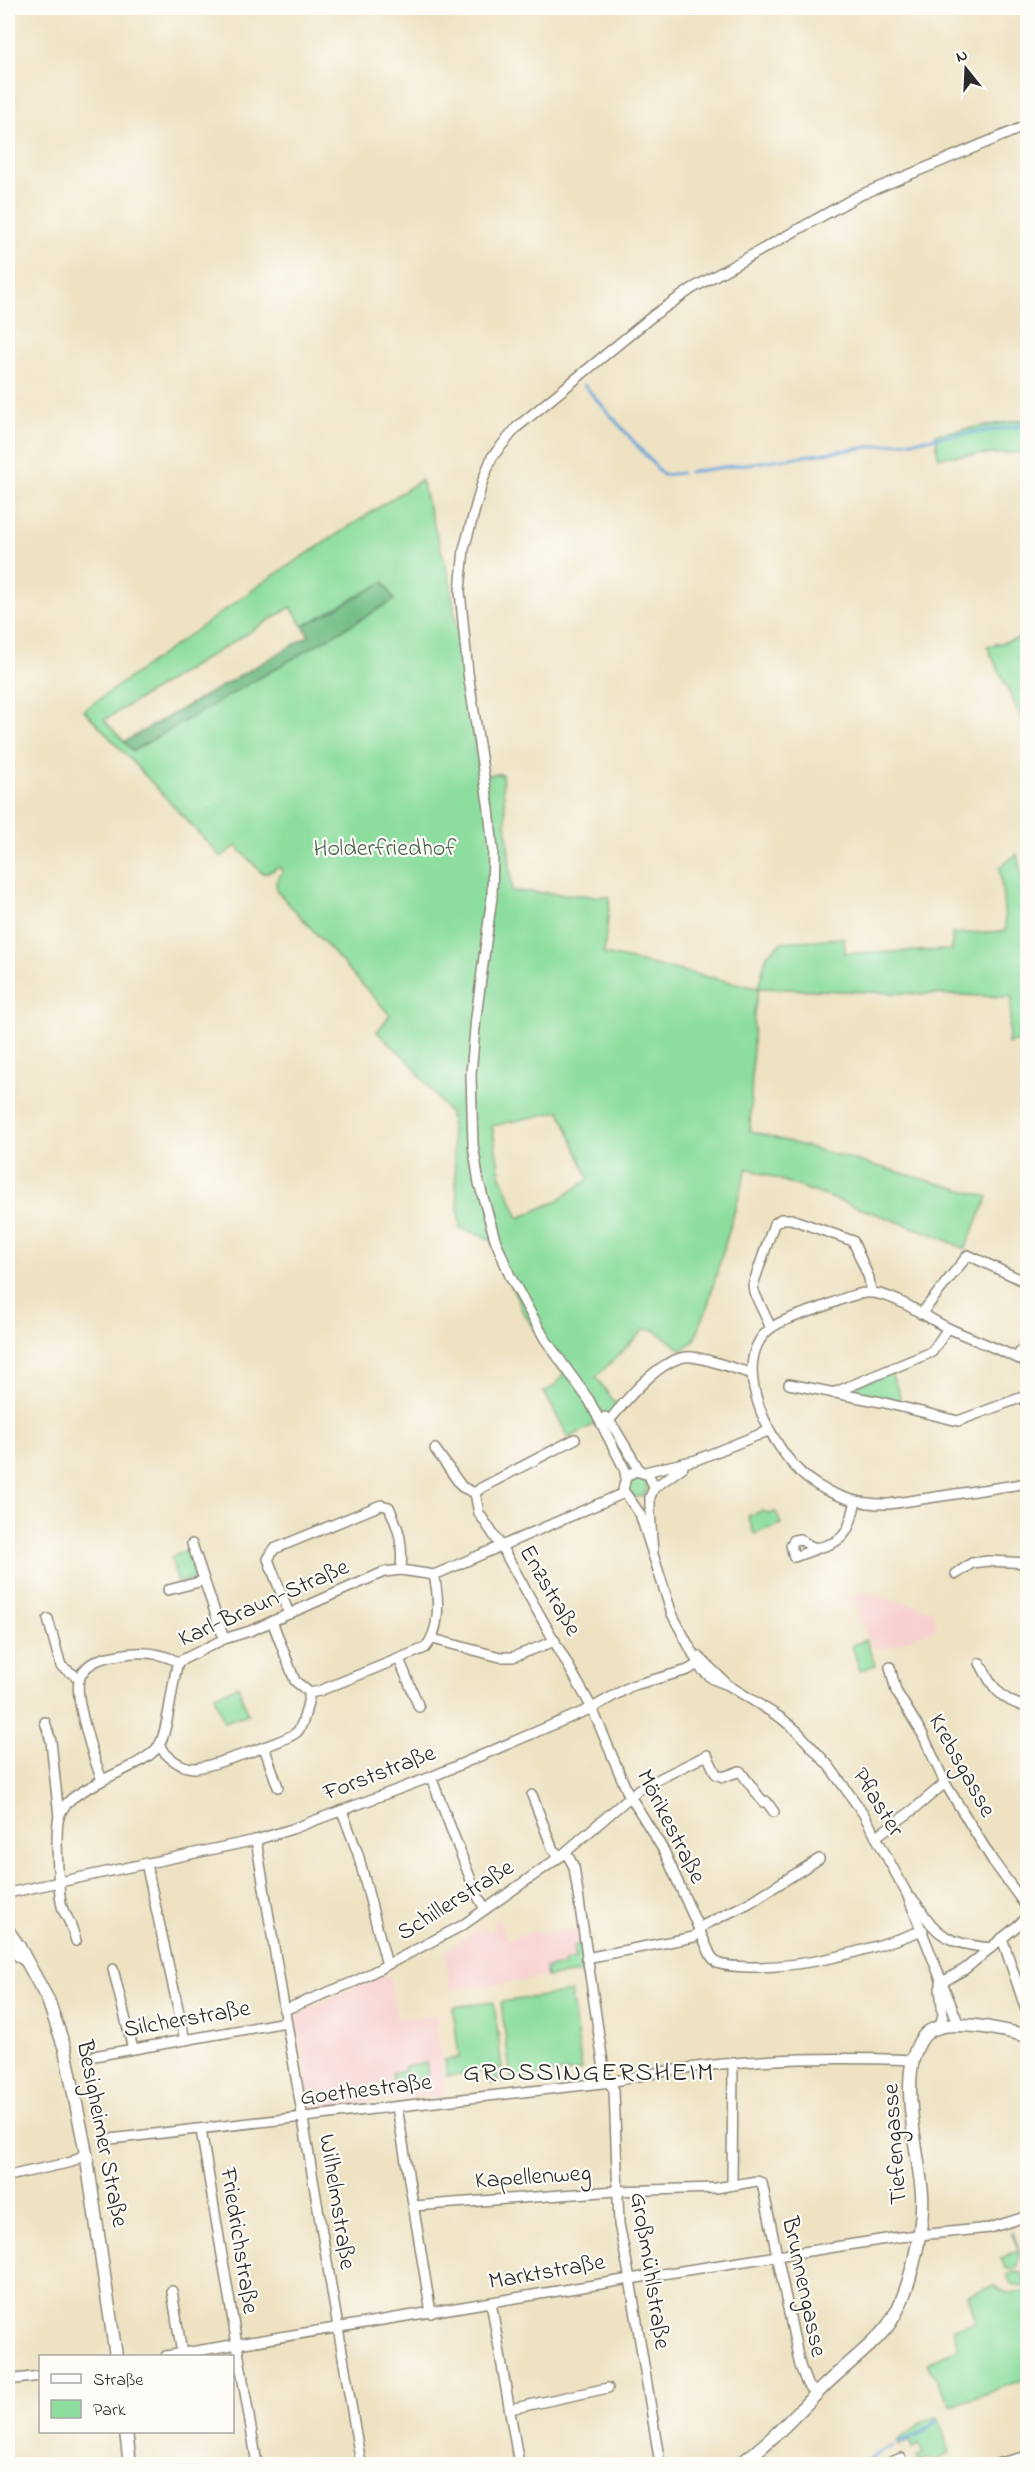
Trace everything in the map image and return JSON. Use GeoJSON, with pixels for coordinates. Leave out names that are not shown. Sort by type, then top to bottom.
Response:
{"type":"FeatureCollection","features":[{"type":"Feature","properties":{"kind":"main road","name":"Besigheimer Straße"},"geometry":{"type":"LineString","coordinates":[[8,1931],[48,2000],[62,2037],[75,2091],[86,2154],[116,2355]]}},
{"type":"Feature","properties":{"kind":"main road"},"geometry":{"type":"LineString","coordinates":[[8,1947],[25,1960]]}},
{"type":"Feature","properties":{"kind":"main road"},"geometry":{"type":"LineString","coordinates":[[940,2026],[959,2025],[1028,2036]]}},
{"type":"Feature","properties":{"kind":"main road","name":"Tiefengasse"},"geometry":{"type":"LineString","coordinates":[[740,2464],[790,2422],[892,2320],[906,2286],[921,2222],[922,2194],[912,2096],[913,2060],[923,2037],[933,2028],[940,2026]]}},
{"type":"Feature","properties":{"kind":"main road"},"geometry":{"type":"LineString","coordinates":[[126,2433],[126,2464]]}},
{"type":"Feature","properties":{"kind":"street"},"geometry":{"type":"LineString","coordinates":[[653,1553],[652,1478],[642,1472],[609,1421],[589,1400],[527,1310],[499,1248],[479,1184],[473,1145],[471,1074],[492,897],[493,850],[468,673],[460,591],[464,549],[483,480],[492,457],[518,427],[628,335],[684,293],[858,196],[1028,125]]}},
{"type":"Feature","properties":{"kind":"street"},"geometry":{"type":"LineString","coordinates":[[771,1328],[753,1285],[774,1224],[781,1219],[791,1219],[853,1241],[869,1278],[871,1293]]}},
{"type":"Feature","properties":{"kind":"street"},"geometry":{"type":"LineString","coordinates":[[921,1314],[968,1255],[1028,1283]]}},
{"type":"Feature","properties":{"kind":"street"},"geometry":{"type":"LineString","coordinates":[[1028,1363],[948,1328],[896,1300],[871,1293],[862,1293],[771,1328],[759,1341],[753,1354],[751,1373],[768,1431],[785,1456],[808,1479],[825,1489],[856,1501],[889,1504],[1028,1483]]}},
{"type":"Feature","properties":{"kind":"street"},"geometry":{"type":"LineString","coordinates":[[831,1394],[932,1352],[948,1328]]}},
{"type":"Feature","properties":{"kind":"street"},"geometry":{"type":"LineString","coordinates":[[1017,1358],[1028,1340]]}},
{"type":"Feature","properties":{"kind":"street"},"geometry":{"type":"LineString","coordinates":[[609,1421],[654,1373],[678,1358],[694,1357],[751,1373]]}},
{"type":"Feature","properties":{"kind":"street"},"geometry":{"type":"LineString","coordinates":[[789,1384],[881,1402],[958,1421],[1028,1395]]}},
{"type":"Feature","properties":{"kind":"street"},"geometry":{"type":"LineString","coordinates":[[589,1400],[624,1468],[626,1477],[624,1493],[633,1501],[640,1514],[653,1553]]}},
{"type":"Feature","properties":{"kind":"street"},"geometry":{"type":"LineString","coordinates":[[633,1501],[646,1500],[666,1478],[696,1460],[768,1431]]}},
{"type":"Feature","properties":{"kind":"street"},"geometry":{"type":"LineString","coordinates":[[435,1449],[462,1487],[475,1493],[575,1439]]}},
{"type":"Feature","properties":{"kind":"street"},"geometry":{"type":"LineString","coordinates":[[626,1477],[696,1460]]}},
{"type":"Feature","properties":{"kind":"street","name":"Enzstraße"},"geometry":{"type":"LineString","coordinates":[[475,1493],[479,1513],[501,1546],[592,1708]]}},
{"type":"Feature","properties":{"kind":"street"},"geometry":{"type":"LineString","coordinates":[[310,1693],[425,1648],[433,1639],[438,1603],[434,1575],[624,1493]]}},
{"type":"Feature","properties":{"kind":"street"},"geometry":{"type":"LineString","coordinates":[[816,1549],[842,1539],[848,1528],[856,1501]]}},
{"type":"Feature","properties":{"kind":"street"},"geometry":{"type":"LineString","coordinates":[[289,1614],[268,1558],[274,1549],[381,1505],[389,1508],[399,1530],[403,1545],[401,1570]]}},
{"type":"Feature","properties":{"kind":"street"},"geometry":{"type":"LineString","coordinates":[[192,1544],[224,1639]]}},
{"type":"Feature","properties":{"kind":"street","name":"Pflaster"},"geometry":{"type":"LineString","coordinates":[[653,1553],[672,1614],[690,1649],[700,1662],[728,1685],[781,1718],[816,1750],[841,1781],[876,1836],[907,1894],[959,2025]]}},
{"type":"Feature","properties":{"kind":"street"},"geometry":{"type":"LineString","coordinates":[[956,1574],[972,1563],[988,1561],[1028,1563]]}},
{"type":"Feature","properties":{"kind":"street","name":"Karl-Braun-Straße"},"geometry":{"type":"LineString","coordinates":[[159,1746],[167,1721],[172,1682],[178,1662],[224,1639],[289,1614],[384,1572],[401,1570],[434,1575]]}},
{"type":"Feature","properties":{"kind":"street"},"geometry":{"type":"LineString","coordinates":[[168,1590],[203,1581]]}},
{"type":"Feature","properties":{"kind":"street"},"geometry":{"type":"LineString","coordinates":[[48,1619],[61,1666],[79,1678]]}},
{"type":"Feature","properties":{"kind":"street"},"geometry":{"type":"LineString","coordinates":[[272,1621],[296,1681],[310,1693]]}},
{"type":"Feature","properties":{"kind":"street"},"geometry":{"type":"LineString","coordinates":[[433,1639],[507,1657],[513,1657],[555,1641]]}},
{"type":"Feature","properties":{"kind":"street"},"geometry":{"type":"LineString","coordinates":[[102,1780],[82,1711],[78,1692],[79,1678],[95,1661],[126,1653],[142,1652],[168,1657],[178,1662]]}},
{"type":"Feature","properties":{"kind":"street"},"geometry":{"type":"LineString","coordinates":[[399,1659],[420,1707]]}},
{"type":"Feature","properties":{"kind":"street","name":"Forststraße"},"geometry":{"type":"LineString","coordinates":[[8,1893],[256,1840],[292,1829],[431,1777],[592,1708],[631,1686],[688,1670],[700,1662]]}},
{"type":"Feature","properties":{"kind":"street"},"geometry":{"type":"LineString","coordinates":[[980,1663],[992,1685],[1003,1698],[1028,1707]]}},
{"type":"Feature","properties":{"kind":"street","name":"Krebsgasse"},"geometry":{"type":"LineString","coordinates":[[890,1667],[896,1691],[923,1736],[945,1783],[993,1861],[1028,1909]]}},
{"type":"Feature","properties":{"kind":"street"},"geometry":{"type":"LineString","coordinates":[[59,1817],[69,1800],[142,1759],[159,1746],[182,1766],[195,1769],[264,1747],[296,1733],[300,1728],[310,1693]]}},
{"type":"Feature","properties":{"kind":"street","name":"Mörikestraße"},"geometry":{"type":"LineString","coordinates":[[592,1708],[630,1796],[664,1851],[717,1963],[772,1967],[821,1960],[871,1949],[923,1930]]}},
{"type":"Feature","properties":{"kind":"street"},"geometry":{"type":"LineString","coordinates":[[45,1722],[51,1742],[59,1817],[57,1832],[60,1876],[57,1883],[75,1941]]}},
{"type":"Feature","properties":{"kind":"street"},"geometry":{"type":"LineString","coordinates":[[264,1747],[278,1787]]}},
{"type":"Feature","properties":{"kind":"street","name":"Schillerstraße"},"geometry":{"type":"LineString","coordinates":[[284,2010],[356,1981],[463,1925],[561,1856],[639,1789],[708,1755],[716,1774],[723,1777],[740,1771],[763,1802],[766,1801],[774,1812]]}},
{"type":"Feature","properties":{"kind":"street"},"geometry":{"type":"LineString","coordinates":[[431,1777],[476,1893],[485,1909]]}},
{"type":"Feature","properties":{"kind":"street"},"geometry":{"type":"LineString","coordinates":[[876,1836],[913,1810],[945,1783]]}},
{"type":"Feature","properties":{"kind":"street","name":"Großmühlstraße"},"geometry":{"type":"LineString","coordinates":[[532,1795],[553,1850],[574,1867],[605,2076],[611,2082],[616,2104],[616,2191],[619,2224],[660,2464]]}},
{"type":"Feature","properties":{"kind":"street"},"geometry":{"type":"LineString","coordinates":[[342,1810],[358,1854],[387,1965]]}},
{"type":"Feature","properties":{"kind":"street","name":"Wilhelmstraße"},"geometry":{"type":"LineString","coordinates":[[256,1840],[361,2464]]}},
{"type":"Feature","properties":{"kind":"street"},"geometry":{"type":"LineString","coordinates":[[586,1958],[694,1937],[704,1925],[749,1903],[819,1859]]}},
{"type":"Feature","properties":{"kind":"street"},"geometry":{"type":"LineString","coordinates":[[146,1863],[185,2040]]}},
{"type":"Feature","properties":{"kind":"street","name":"Forststraße"},"geometry":{"type":"LineString","coordinates":[[8,1898],[19,1891]]}},
{"type":"Feature","properties":{"kind":"street"},"geometry":{"type":"LineString","coordinates":[[907,1894],[920,1906],[925,1917],[950,1940],[971,1946],[991,1948]]}},
{"type":"Feature","properties":{"kind":"street"},"geometry":{"type":"LineString","coordinates":[[941,1983],[965,1969],[1028,1917]]}},
{"type":"Feature","properties":{"kind":"street"},"geometry":{"type":"LineString","coordinates":[[1002,1938],[1028,2016]]}},
{"type":"Feature","properties":{"kind":"street"},"geometry":{"type":"LineString","coordinates":[[113,1969],[133,2049]]}},
{"type":"Feature","properties":{"kind":"street","name":"Pflaster"},"geometry":{"type":"LineString","coordinates":[[940,2026],[943,2015],[941,1983]]}},
{"type":"Feature","properties":{"kind":"street","name":"Silcherstraße"},"geometry":{"type":"LineString","coordinates":[[94,2056],[286,2022]]}},
{"type":"Feature","properties":{"kind":"street"},"geometry":{"type":"LineString","coordinates":[[1010,2032],[1028,2029]]}},
{"type":"Feature","properties":{"kind":"street","name":"Goethestraße"},"geometry":{"type":"LineString","coordinates":[[110,2139],[302,2119],[611,2082],[677,2069],[733,2063],[826,2059],[913,2060]]}},
{"type":"Feature","properties":{"kind":"street"},"geometry":{"type":"LineString","coordinates":[[732,2185],[733,2063]]}},
{"type":"Feature","properties":{"kind":"street"},"geometry":{"type":"LineString","coordinates":[[398,2107],[431,2313]]}},
{"type":"Feature","properties":{"kind":"street","name":"Friedrichstraße"},"geometry":{"type":"LineString","coordinates":[[201,2130],[257,2464]]}},
{"type":"Feature","properties":{"kind":"street"},"geometry":{"type":"LineString","coordinates":[[8,2176],[72,2162],[86,2154]]}},
{"type":"Feature","properties":{"kind":"street","name":"Kapellenweg"},"geometry":{"type":"LineString","coordinates":[[414,2206],[732,2185],[757,2181],[762,2183]]}},
{"type":"Feature","properties":{"kind":"street","name":"Brunnengasse"},"geometry":{"type":"LineString","coordinates":[[762,2183],[800,2366],[807,2384],[816,2394]]}},
{"type":"Feature","properties":{"kind":"street","name":"Marktstraße"},"geometry":{"type":"LineString","coordinates":[[174,2355],[630,2279],[919,2235],[990,2228],[1028,2216]]}},
{"type":"Feature","properties":{"kind":"street"},"geometry":{"type":"LineString","coordinates":[[172,2291],[182,2354]]}},
{"type":"Feature","properties":{"kind":"street"},"geometry":{"type":"LineString","coordinates":[[491,2302],[519,2464]]}},
{"type":"Feature","properties":{"kind":"street"},"geometry":{"type":"LineString","coordinates":[[8,2380],[39,2376]]}},
{"type":"Feature","properties":{"kind":"street"},"geometry":{"type":"LineString","coordinates":[[510,2409],[608,2388]]}},
{"type":"Feature","properties":{"kind":"street"},"geometry":{"type":"LineString","coordinates":[[996,2464],[1028,2456]]}},
{"type":"Feature","properties":{"kind":"street"},"geometry":{"type":"LineString","coordinates":[[886,2464],[902,2458]]}},
{"type":"Feature","properties":{"kind":"shaded area"},"geometry":{"type":"Polygon","coordinates":[[[865,1592],[931,1610],[938,1628],[881,1650],[872,1647],[852,1597],[865,1592]]]}},
{"type":"Feature","properties":{"kind":"shaded area"},"geometry":{"type":"Polygon","coordinates":[[[496,1918],[508,1940],[537,1930],[541,1934],[579,1930],[582,1973],[450,1990],[446,1951],[484,1925],[488,1932],[496,1927],[492,1920],[496,1918]]]}},
{"type":"Feature","properties":{"kind":"shaded area"},"geometry":{"type":"Polygon","coordinates":[[[390,1974],[396,2019],[436,2015],[445,2095],[343,2106],[312,2107],[308,2105],[303,2079],[307,2078],[303,2049],[299,2049],[296,2031],[297,2017],[321,2002],[370,1980],[390,1974]]]}},
{"type":"Feature","properties":{"kind":"green space"},"geometry":{"type":"Polygon","coordinates":[[[1027,419],[1027,452],[938,457],[936,434],[1027,419]]]}},
{"type":"Feature","properties":{"kind":"green space","name":"Holderfriedhof"},"geometry":{"type":"Polygon","coordinates":[[[421,480],[450,581],[480,775],[502,774],[512,891],[610,897],[604,954],[758,988],[767,955],[782,942],[844,938],[845,953],[952,950],[952,934],[1006,931],[1000,867],[1017,854],[1027,901],[1027,1038],[1008,1044],[1012,997],[759,988],[754,1012],[750,1131],[988,1197],[965,1249],[935,1235],[747,1168],[706,1311],[694,1341],[682,1350],[653,1329],[644,1330],[596,1377],[618,1407],[611,1415],[569,1438],[544,1392],[553,1387],[564,1375],[523,1312],[492,1240],[460,1228],[450,1114],[408,1060],[377,1032],[390,1015],[277,891],[276,883],[283,870],[278,867],[268,873],[262,873],[236,846],[221,857],[84,710],[268,579],[421,480]],[[384,582],[303,626],[291,607],[104,720],[133,751],[394,600],[384,582]],[[560,1111],[492,1126],[500,1173],[519,1218],[555,1202],[589,1179],[560,1111]]]}},
{"type":"Feature","properties":{"kind":"green space"},"geometry":{"type":"Polygon","coordinates":[[[384,582],[394,600],[133,751],[124,742],[309,636],[303,626],[384,582]]]}},
{"type":"Feature","properties":{"kind":"green space"},"geometry":{"type":"Polygon","coordinates":[[[1027,637],[1028,724],[1025,725],[987,646],[1027,637]]]}},
{"type":"Feature","properties":{"kind":"green space"},"geometry":{"type":"Polygon","coordinates":[[[891,1373],[900,1396],[897,1403],[859,1395],[856,1391],[857,1385],[891,1373]]]}},
{"type":"Feature","properties":{"kind":"green space"},"geometry":{"type":"Polygon","coordinates":[[[633,1477],[641,1477],[647,1483],[647,1491],[641,1497],[633,1497],[627,1491],[627,1483],[633,1477]]]}},
{"type":"Feature","properties":{"kind":"green space"},"geometry":{"type":"Polygon","coordinates":[[[762,1511],[770,1514],[776,1512],[781,1524],[754,1534],[748,1516],[762,1511]]]}},
{"type":"Feature","properties":{"kind":"green space"},"geometry":{"type":"Polygon","coordinates":[[[189,1549],[198,1574],[197,1578],[178,1583],[171,1557],[189,1549]]]}},
{"type":"Feature","properties":{"kind":"green space"},"geometry":{"type":"Polygon","coordinates":[[[866,1640],[875,1665],[860,1671],[852,1645],[866,1640]]]}},
{"type":"Feature","properties":{"kind":"green space"},"geometry":{"type":"Polygon","coordinates":[[[238,1686],[248,1714],[224,1722],[214,1695],[238,1686]]]}},
{"type":"Feature","properties":{"kind":"green space"},"geometry":{"type":"Polygon","coordinates":[[[581,1945],[582,1973],[547,1977],[545,1968],[564,1965],[564,1961],[575,1959],[573,1946],[581,1945]]]}},
{"type":"Feature","properties":{"kind":"green space"},"geometry":{"type":"Polygon","coordinates":[[[571,1992],[582,2070],[511,2079],[501,2002],[571,1992]]]}},
{"type":"Feature","properties":{"kind":"green space"},"geometry":{"type":"Polygon","coordinates":[[[494,2002],[502,2068],[497,2069],[498,2083],[491,2084],[489,2070],[447,2076],[445,2060],[459,2058],[453,2007],[494,2002]]]}},
{"type":"Feature","properties":{"kind":"green space"},"geometry":{"type":"Polygon","coordinates":[[[426,2063],[429,2082],[394,2087],[392,2073],[405,2071],[405,2066],[426,2063]]]}},
{"type":"Feature","properties":{"kind":"green space"},"geometry":{"type":"Polygon","coordinates":[[[1019,2251],[1019,2260],[1013,2270],[1005,2268],[1001,2258],[1019,2251]]]}},
{"type":"Feature","properties":{"kind":"green space"},"geometry":{"type":"Polygon","coordinates":[[[1017,2272],[1023,2274],[1027,2286],[1011,2284],[1007,2275],[1017,2272]]]}},
{"type":"Feature","properties":{"kind":"green space"},"geometry":{"type":"Polygon","coordinates":[[[996,2286],[1006,2293],[1027,2291],[1027,2378],[952,2406],[927,2363],[958,2348],[954,2328],[976,2322],[968,2294],[996,2286]]]}},
{"type":"Feature","properties":{"kind":"green space"},"geometry":{"type":"Polygon","coordinates":[[[935,2417],[939,2419],[950,2453],[933,2462],[931,2457],[918,2464],[913,2464],[919,2462],[917,2457],[923,2454],[919,2445],[912,2448],[909,2440],[898,2445],[897,2441],[923,2422],[935,2417]]]}},
{"type":"Feature","properties":{"kind":"waterway"},"geometry":{"type":"LineString","coordinates":[[584,385],[663,475],[681,473]]}},
{"type":"Feature","properties":{"kind":"waterway"},"geometry":{"type":"LineString","coordinates":[[689,472],[1028,425]]}},
{"type":"Feature","properties":{"kind":"waterway"},"geometry":{"type":"LineString","coordinates":[[899,2442],[921,2434],[937,2420]]}},
{"type":"Feature","properties":{"kind":"waterway"},"geometry":{"type":"LineString","coordinates":[[863,2462],[893,2446]]}},
{"type":"Feature","properties":{"kind":"district","name":"GROSSINGERSHEIM"},"geometry":{"type":"Point","coordinates":[589,2073]}}]}
